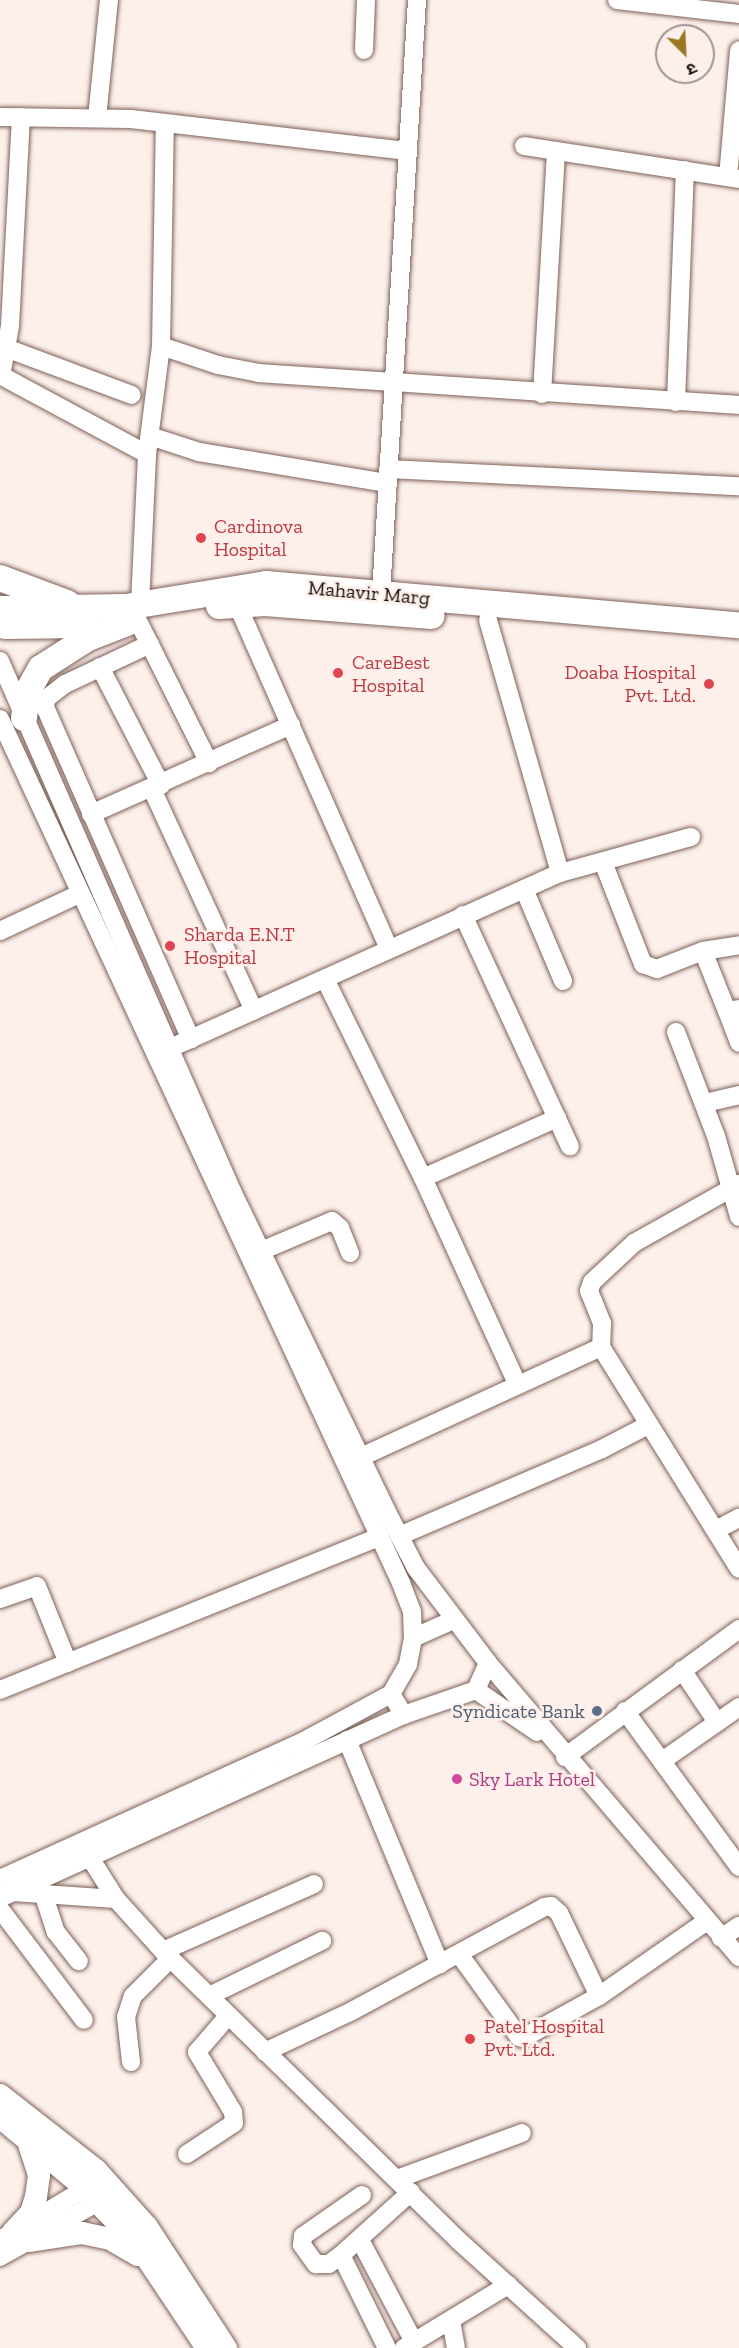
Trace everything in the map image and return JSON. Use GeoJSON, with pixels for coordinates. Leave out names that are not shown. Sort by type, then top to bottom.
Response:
{"type":"FeatureCollection","features":[{"type":"Feature","properties":{"kind":"highway"},"geometry":{"type":"LineString","coordinates":[[0,578],[81,608]]}},
{"type":"Feature","properties":{"kind":"highway","name":"Mahavir Marg"},"geometry":{"type":"LineString","coordinates":[[0,609],[81,608],[135,616],[266,584],[739,625]]}},
{"type":"Feature","properties":{"kind":"highway","name":"Mahavir Marg"},"geometry":{"type":"LineString","coordinates":[[0,626],[264,603],[739,642]]}},
{"type":"Feature","properties":{"kind":"highway"},"geometry":{"type":"LineString","coordinates":[[12,719],[41,668],[88,638],[135,616]]}},
{"type":"Feature","properties":{"kind":"main road"},"geometry":{"type":"LineString","coordinates":[[0,2095],[100,2190],[207,2348]]}},
{"type":"Feature","properties":{"kind":"main road"},"geometry":{"type":"LineString","coordinates":[[0,2117],[147,2227],[226,2348]]}},
{"type":"Feature","properties":{"kind":"main road"},"geometry":{"type":"LineString","coordinates":[[14,2237],[31,2213],[39,2175],[26,2138]]}},
{"type":"Feature","properties":{"kind":"main road"},"geometry":{"type":"LineString","coordinates":[[14,2237],[82,2233],[110,2239],[148,2260]]}},
{"type":"Feature","properties":{"kind":"street"},"geometry":{"type":"LineString","coordinates":[[97,118],[109,0]]}},
{"type":"Feature","properties":{"kind":"street"},"geometry":{"type":"LineString","coordinates":[[364,50],[366,0]]}},
{"type":"Feature","properties":{"kind":"street"},"geometry":{"type":"LineString","coordinates":[[381,594],[392,382],[417,0]]}},
{"type":"Feature","properties":{"kind":"street"},"geometry":{"type":"LineString","coordinates":[[617,0],[739,14]]}},
{"type":"Feature","properties":{"kind":"street"},"geometry":{"type":"LineString","coordinates":[[524,146],[733,178],[739,50]]}},
{"type":"Feature","properties":{"kind":"street"},"geometry":{"type":"LineString","coordinates":[[0,117],[97,118],[165,123],[408,151]]}},
{"type":"Feature","properties":{"kind":"street"},"geometry":{"type":"LineString","coordinates":[[21,117],[5,324],[6,348],[1,376],[147,454]]}},
{"type":"Feature","properties":{"kind":"street"},"geometry":{"type":"LineString","coordinates":[[165,123],[161,346],[147,454],[135,616],[209,763]]}},
{"type":"Feature","properties":{"kind":"street"},"geometry":{"type":"LineString","coordinates":[[542,394],[556,151]]}},
{"type":"Feature","properties":{"kind":"street"},"geometry":{"type":"LineString","coordinates":[[676,402],[685,170]]}},
{"type":"Feature","properties":{"kind":"street"},"geometry":{"type":"LineString","coordinates":[[161,346],[218,365],[259,373],[542,394],[739,405]]}},
{"type":"Feature","properties":{"kind":"street"},"geometry":{"type":"LineString","coordinates":[[6,348],[132,395]]}},
{"type":"Feature","properties":{"kind":"street"},"geometry":{"type":"LineString","coordinates":[[150,436],[199,452],[388,476],[739,486]]}},
{"type":"Feature","properties":{"kind":"street"},"geometry":{"type":"LineString","coordinates":[[237,604],[389,948]]}},
{"type":"Feature","properties":{"kind":"street"},"geometry":{"type":"LineString","coordinates":[[488,620],[560,873]]}},
{"type":"Feature","properties":{"kind":"street"},"geometry":{"type":"LineString","coordinates":[[150,644],[53,692],[45,707],[191,1038]]}},
{"type":"Feature","properties":{"kind":"street"},"geometry":{"type":"LineString","coordinates":[[0,661],[12,719],[261,1251],[416,1568],[453,1620],[560,1751],[739,1957]]}},
{"type":"Feature","properties":{"kind":"street"},"geometry":{"type":"LineString","coordinates":[[100,667],[157,787],[254,1011]]}},
{"type":"Feature","properties":{"kind":"street"},"geometry":{"type":"LineString","coordinates":[[0,1879],[304,1741],[391,1694],[408,1664],[413,1638],[412,1612],[379,1537],[79,894],[5,742],[12,719]]}},
{"type":"Feature","properties":{"kind":"street"},"geometry":{"type":"LineString","coordinates":[[91,814],[157,787],[291,725]]}},
{"type":"Feature","properties":{"kind":"street"},"geometry":{"type":"LineString","coordinates":[[168,1049],[560,873],[691,837]]}},
{"type":"Feature","properties":{"kind":"street"},"geometry":{"type":"LineString","coordinates":[[603,862],[619,910],[648,968],[657,969],[703,951],[739,945]]}},
{"type":"Feature","properties":{"kind":"street"},"geometry":{"type":"LineString","coordinates":[[524,889],[563,981]]}},
{"type":"Feature","properties":{"kind":"street"},"geometry":{"type":"LineString","coordinates":[[2,925],[79,894]]}},
{"type":"Feature","properties":{"kind":"street"},"geometry":{"type":"LineString","coordinates":[[463,915],[570,1146]]}},
{"type":"Feature","properties":{"kind":"street"},"geometry":{"type":"LineString","coordinates":[[703,951],[733,1010],[739,1043]]}},
{"type":"Feature","properties":{"kind":"street"},"geometry":{"type":"LineString","coordinates":[[325,979],[423,1178],[517,1383]]}},
{"type":"Feature","properties":{"kind":"street"},"geometry":{"type":"LineString","coordinates":[[676,1032],[735,1186],[739,1217]]}},
{"type":"Feature","properties":{"kind":"street"},"geometry":{"type":"LineString","coordinates":[[705,1103],[739,1095]]}},
{"type":"Feature","properties":{"kind":"street"},"geometry":{"type":"LineString","coordinates":[[423,1178],[557,1118]]}},
{"type":"Feature","properties":{"kind":"street"},"geometry":{"type":"LineString","coordinates":[[735,1186],[634,1243],[592,1282],[589,1292],[602,1323],[601,1347],[739,1569]]}},
{"type":"Feature","properties":{"kind":"street"},"geometry":{"type":"LineString","coordinates":[[261,1251],[332,1221],[340,1228],[350,1253]]}},
{"type":"Feature","properties":{"kind":"street"},"geometry":{"type":"LineString","coordinates":[[361,1457],[517,1383],[601,1347]]}},
{"type":"Feature","properties":{"kind":"street"},"geometry":{"type":"LineString","coordinates":[[399,1536],[602,1449],[648,1425]]}},
{"type":"Feature","properties":{"kind":"street"},"geometry":{"type":"LineString","coordinates":[[716,1530],[739,1518]]}},
{"type":"Feature","properties":{"kind":"street"},"geometry":{"type":"LineString","coordinates":[[0,1690],[379,1537]]}},
{"type":"Feature","properties":{"kind":"street"},"geometry":{"type":"LineString","coordinates":[[0,1599],[37,1586],[68,1663]]}},
{"type":"Feature","properties":{"kind":"street"},"geometry":{"type":"LineString","coordinates":[[413,1638],[453,1620]]}},
{"type":"Feature","properties":{"kind":"street"},"geometry":{"type":"LineString","coordinates":[[560,1751],[625,1711],[739,1629]]}},
{"type":"Feature","properties":{"kind":"street"},"geometry":{"type":"LineString","coordinates":[[7,1895],[404,1715],[476,1690],[488,1663]]}},
{"type":"Feature","properties":{"kind":"street"},"geometry":{"type":"LineString","coordinates":[[682,1670],[717,1722]]}},
{"type":"Feature","properties":{"kind":"street"},"geometry":{"type":"LineString","coordinates":[[476,1690],[560,1751]]}},
{"type":"Feature","properties":{"kind":"street"},"geometry":{"type":"LineString","coordinates":[[391,1694],[404,1715]]}},
{"type":"Feature","properties":{"kind":"street"},"geometry":{"type":"LineString","coordinates":[[662,1761],[739,1707]]}},
{"type":"Feature","properties":{"kind":"street"},"geometry":{"type":"LineString","coordinates":[[625,1711],[739,1867]]}},
{"type":"Feature","properties":{"kind":"street"},"geometry":{"type":"LineString","coordinates":[[347,1740],[440,1965]]}},
{"type":"Feature","properties":{"kind":"street"},"geometry":{"type":"LineString","coordinates":[[89,1856],[116,1899],[228,2016],[508,2285],[577,2348]]}},
{"type":"Feature","properties":{"kind":"street"},"geometry":{"type":"LineString","coordinates":[[131,2062],[126,2017],[133,1996],[167,1954],[314,1884]]}},
{"type":"Feature","properties":{"kind":"street"},"geometry":{"type":"LineString","coordinates":[[7,1895],[116,1899]]}},
{"type":"Feature","properties":{"kind":"street"},"geometry":{"type":"LineString","coordinates":[[44,1896],[56,1932],[79,1961]]}},
{"type":"Feature","properties":{"kind":"street"},"geometry":{"type":"LineString","coordinates":[[265,2052],[440,1965],[551,1906],[559,1913],[599,1996]]}},
{"type":"Feature","properties":{"kind":"street"},"geometry":{"type":"LineString","coordinates":[[0,1909],[84,2020]]}},
{"type":"Feature","properties":{"kind":"street"},"geometry":{"type":"LineString","coordinates":[[459,1954],[519,2037],[532,2035],[599,1996],[707,1921]]}},
{"type":"Feature","properties":{"kind":"street"},"geometry":{"type":"LineString","coordinates":[[721,1938],[739,1926]]}},
{"type":"Feature","properties":{"kind":"street"},"geometry":{"type":"LineString","coordinates":[[209,1996],[322,1941]]}},
{"type":"Feature","properties":{"kind":"street"},"geometry":{"type":"LineString","coordinates":[[187,2154],[234,2123],[233,2112],[197,2052],[228,2016]]}},
{"type":"Feature","properties":{"kind":"street"},"geometry":{"type":"LineString","coordinates":[[397,2179],[522,2133]]}},
{"type":"Feature","properties":{"kind":"street"},"geometry":{"type":"LineString","coordinates":[[0,2257],[14,2237],[100,2190]]}},
{"type":"Feature","properties":{"kind":"street"},"geometry":{"type":"LineString","coordinates":[[362,2195],[301,2239],[316,2264],[328,2264],[360,2240],[411,2192]]}},
{"type":"Feature","properties":{"kind":"street"},"geometry":{"type":"LineString","coordinates":[[360,2240],[409,2345],[508,2285]]}},
{"type":"Feature","properties":{"kind":"street"},"geometry":{"type":"LineString","coordinates":[[341,2254],[387,2348]]}},
{"type":"Feature","properties":{"kind":"street"},"geometry":{"type":"LineString","coordinates":[[451,2320],[456,2348]]}},
{"type":"Feature","properties":{"kind":"place","name":"Cardinova Hospital"},"geometry":{"type":"Point","coordinates":[201,538]}},
{"type":"Feature","properties":{"kind":"place","name":"CareBest Hospital"},"geometry":{"type":"Point","coordinates":[338,673]}},
{"type":"Feature","properties":{"kind":"place","name":"Doaba Hospital Pvt. Ltd."},"geometry":{"type":"Point","coordinates":[709,684]}},
{"type":"Feature","properties":{"kind":"place","name":"Sharda E.N.T Hospital"},"geometry":{"type":"Point","coordinates":[170,946]}},
{"type":"Feature","properties":{"kind":"place","name":"Syndicate Bank"},"geometry":{"type":"Point","coordinates":[597,1711]}},
{"type":"Feature","properties":{"kind":"place","name":"Sky Lark Hotel"},"geometry":{"type":"Point","coordinates":[457,1779]}},
{"type":"Feature","properties":{"kind":"place","name":"Patel Hospital Pvt. Ltd."},"geometry":{"type":"Point","coordinates":[470,2039]}}]}
